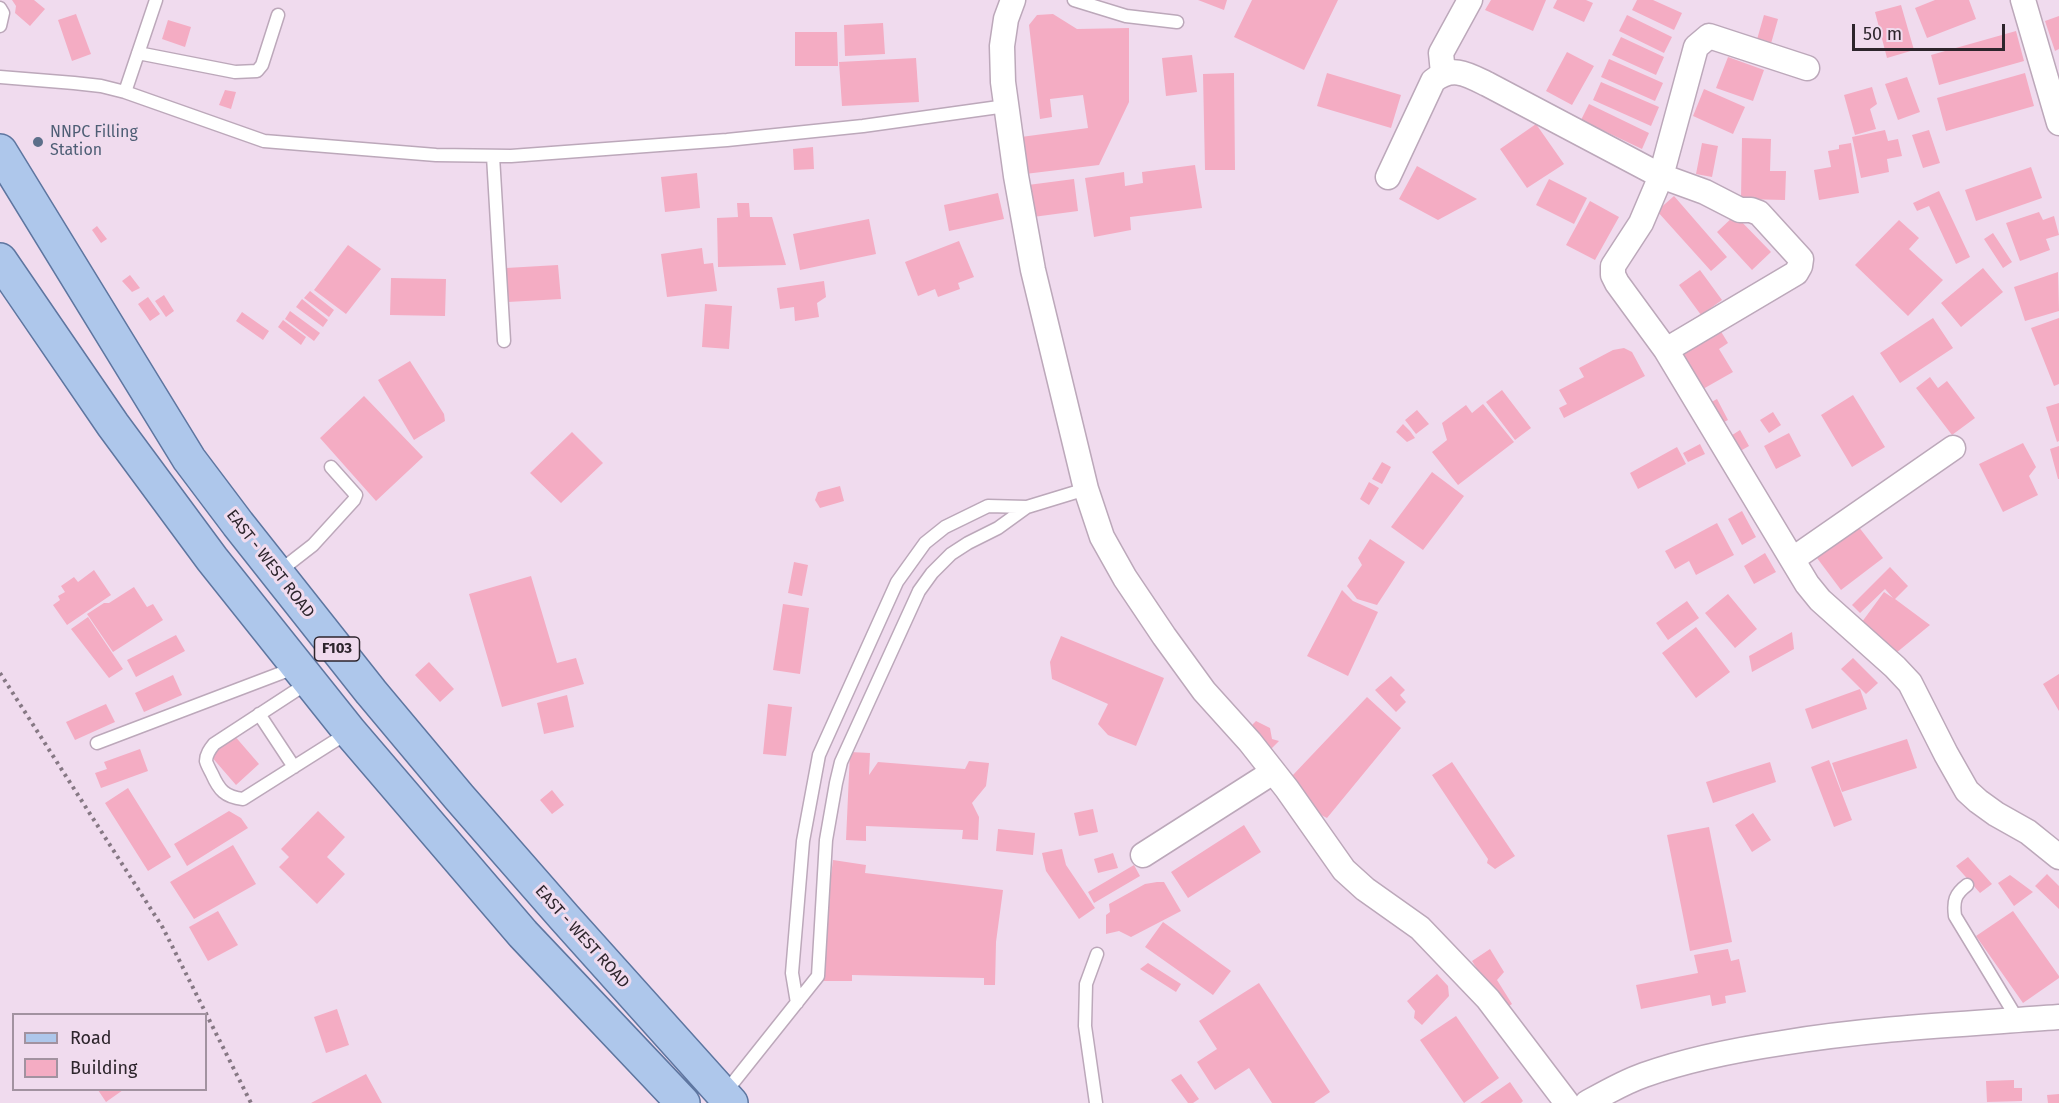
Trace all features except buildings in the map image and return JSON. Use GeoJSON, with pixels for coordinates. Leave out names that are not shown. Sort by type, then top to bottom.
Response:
{"type":"FeatureCollection","features":[{"type":"Feature","properties":{"kind":"main road","name":"EAST - WEST ROAD"},"geometry":{"type":"LineString","coordinates":[[0,151],[189,459],[276,573],[459,797],[727,1098]]}},
{"type":"Feature","properties":{"kind":"main road","name":"F103"},"geometry":{"type":"LineString","coordinates":[[0,260],[113,425],[212,559],[350,732],[523,934],[682,1103]]}},
{"type":"Feature","properties":{"kind":"street"},"geometry":{"type":"LineString","coordinates":[[1013,0],[1006,19],[1002,46],[1003,82],[1033,270],[1086,489],[1102,537],[1125,578],[1204,691],[1250,742],[1344,870],[1365,889],[1420,928],[1488,999],[1567,1103]]}},
{"type":"Feature","properties":{"kind":"street"},"geometry":{"type":"LineString","coordinates":[[1443,73],[1442,53],[1470,0]]}},
{"type":"Feature","properties":{"kind":"street"},"geometry":{"type":"LineString","coordinates":[[2023,0],[2059,123]]}},
{"type":"Feature","properties":{"kind":"street"},"geometry":{"type":"LineString","coordinates":[[1807,68],[1709,36],[1696,47],[1660,176],[1641,223],[1613,266],[1613,275],[1666,350],[1807,584],[1820,600],[1910,683],[1967,791],[1996,814],[2028,832],[2059,856]]}},
{"type":"Feature","properties":{"kind":"street"},"geometry":{"type":"LineString","coordinates":[[1388,177],[1433,81],[1443,73],[1453,72],[1467,74],[1487,84],[1660,176],[1705,192],[1740,210],[1751,210],[1758,213],[1801,259],[1796,273],[1666,350]]}},
{"type":"Feature","properties":{"kind":"street"},"geometry":{"type":"LineString","coordinates":[[1793,559],[1953,448]]}},
{"type":"Feature","properties":{"kind":"street"},"geometry":{"type":"LineString","coordinates":[[1143,855],[1273,772]]}},
{"type":"Feature","properties":{"kind":"street"},"geometry":{"type":"LineString","coordinates":[[1587,1103],[1641,1076],[1675,1064],[1727,1052],[1826,1036],[2059,1017]]}},
{"type":"Feature","properties":{"kind":"lane"},"geometry":{"type":"LineString","coordinates":[[125,92],[156,0]]}},
{"type":"Feature","properties":{"kind":"lane"},"geometry":{"type":"LineString","coordinates":[[1074,0],[1126,16],[1176,22]]}},
{"type":"Feature","properties":{"kind":"lane"},"geometry":{"type":"LineString","coordinates":[[0,8],[3,13],[0,26]]}},
{"type":"Feature","properties":{"kind":"lane"},"geometry":{"type":"LineString","coordinates":[[138,53],[235,72],[256,71],[262,65],[278,15]]}},
{"type":"Feature","properties":{"kind":"lane"},"geometry":{"type":"LineString","coordinates":[[0,77],[101,86],[125,92],[264,141],[436,155],[493,156],[566,153],[738,139],[863,126],[1006,106]]}},
{"type":"Feature","properties":{"kind":"lane"},"geometry":{"type":"LineString","coordinates":[[493,156],[504,341]]}},
{"type":"Feature","properties":{"kind":"lane"},"geometry":{"type":"LineString","coordinates":[[276,573],[313,545],[354,500],[356,495],[331,467]]}},
{"type":"Feature","properties":{"kind":"lane"},"geometry":{"type":"LineString","coordinates":[[797,1004],[792,973],[804,831],[819,755],[897,582],[925,543],[945,527],[988,506],[1027,507],[1086,489]]}},
{"type":"Feature","properties":{"kind":"lane"},"geometry":{"type":"LineString","coordinates":[[727,1098],[818,976],[826,840],[841,762],[919,591],[932,573],[951,554],[998,528],[1027,507]]}},
{"type":"Feature","properties":{"kind":"lane"},"geometry":{"type":"LineString","coordinates":[[304,674],[259,714],[213,744],[207,753],[206,761],[217,786],[224,794],[243,799],[350,732]]}},
{"type":"Feature","properties":{"kind":"lane"},"geometry":{"type":"LineString","coordinates":[[97,742],[304,674]]}},
{"type":"Feature","properties":{"kind":"lane"},"geometry":{"type":"LineString","coordinates":[[846,696],[867,704]]}},
{"type":"Feature","properties":{"kind":"lane"},"geometry":{"type":"LineString","coordinates":[[259,714],[294,767]]}},
{"type":"Feature","properties":{"kind":"lane"},"geometry":{"type":"LineString","coordinates":[[1967,885],[1959,891],[1953,902],[1955,916],[2018,1020]]}},
{"type":"Feature","properties":{"kind":"lane"},"geometry":{"type":"LineString","coordinates":[[1096,1103],[1085,1026],[1086,984],[1097,954]]}},
{"type":"Feature","properties":{"kind":"path"},"geometry":{"type":"LineString","coordinates":[[0,673],[163,928],[206,1013]]}},
{"type":"Feature","properties":{"kind":"path"},"geometry":{"type":"LineString","coordinates":[[207,1016],[251,1103]]}},
{"type":"Feature","properties":{"kind":"place","name":"NNPC Filling Station"},"geometry":{"type":"Point","coordinates":[38,142]}}]}
